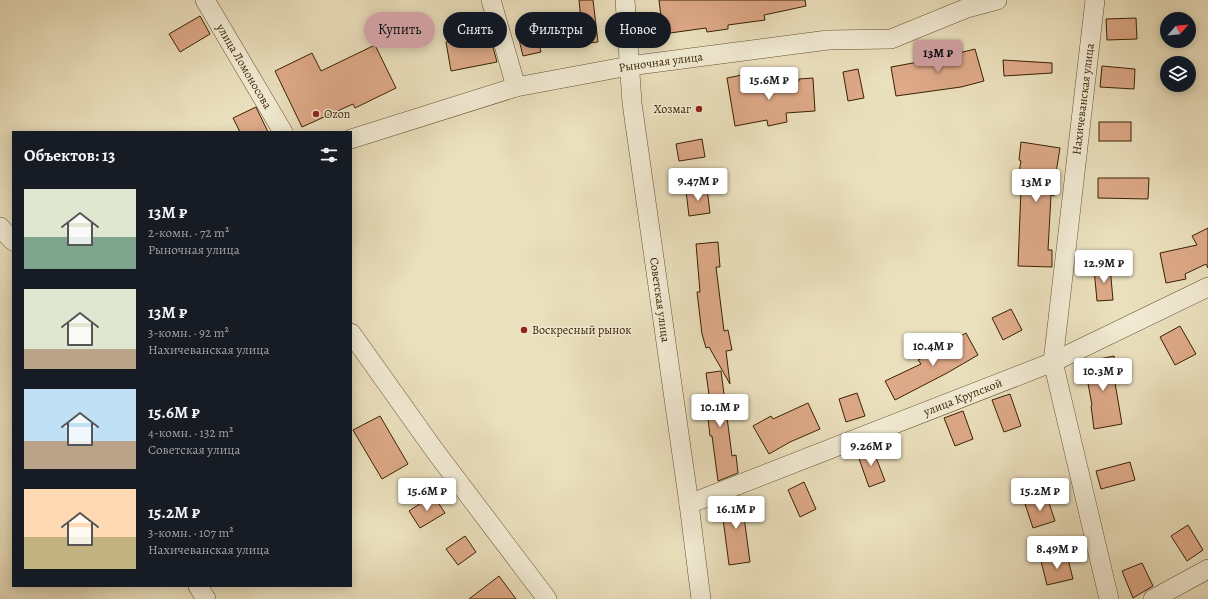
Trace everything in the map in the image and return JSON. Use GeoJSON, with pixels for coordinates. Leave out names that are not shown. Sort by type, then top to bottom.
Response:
{"type":"FeatureCollection","features":[{"type":"Feature","properties":{"kind":"street","name":"улица Ломоносова"},"geometry":{"type":"LineString","coordinates":[[205,0],[282,131]]}},
{"type":"Feature","properties":{"kind":"street"},"geometry":{"type":"LineString","coordinates":[[491,0],[516,87]]}},
{"type":"Feature","properties":{"kind":"street","name":"Советская улица"},"geometry":{"type":"LineString","coordinates":[[625,0],[632,104],[690,504],[702,599]]}},
{"type":"Feature","properties":{"kind":"street","name":"Рыночная улица"},"geometry":{"type":"LineString","coordinates":[[352,139],[516,87],[629,66],[828,40],[891,39],[967,8],[997,0]]}},
{"type":"Feature","properties":{"kind":"street","name":"Нахичеванская улица"},"geometry":{"type":"LineString","coordinates":[[1095,0],[1053,362],[1109,599]]}},
{"type":"Feature","properties":{"kind":"street"},"geometry":{"type":"LineString","coordinates":[[0,227],[12,240]]}},
{"type":"Feature","properties":{"kind":"street"},"geometry":{"type":"LineString","coordinates":[[0,247],[12,245]]}},
{"type":"Feature","properties":{"kind":"street","name":"улица Крупской"},"geometry":{"type":"LineString","coordinates":[[690,504],[1053,362],[1208,287]]}},
{"type":"Feature","properties":{"kind":"street"},"geometry":{"type":"LineString","coordinates":[[352,334],[435,452],[547,599]]}},
{"type":"Feature","properties":{"kind":"street"},"geometry":{"type":"LineString","coordinates":[[1154,599],[1208,569]]}},
{"type":"Feature","properties":{"kind":"street"},"geometry":{"type":"LineString","coordinates":[[199,587],[206,599]]}},
{"type":"Feature","properties":{"kind":"building"},"geometry":{"type":"Polygon","coordinates":[[[579,0],[593,0],[594,12],[580,12],[579,0]]]}},
{"type":"Feature","properties":{"kind":"building"},"geometry":{"type":"Polygon","coordinates":[[[659,0],[805,0],[806,6],[764,15],[765,20],[728,25],[728,29],[707,32],[706,28],[671,33],[671,12],[660,12],[659,0]]]}},
{"type":"Feature","properties":{"kind":"building"},"geometry":{"type":"Polygon","coordinates":[[[200,16],[210,34],[180,52],[169,34],[200,16]]]}},
{"type":"Feature","properties":{"kind":"building"},"geometry":{"type":"Polygon","coordinates":[[[1136,18],[1137,39],[1107,40],[1106,19],[1136,18]]]}},
{"type":"Feature","properties":{"kind":"building"},"geometry":{"type":"Polygon","coordinates":[[[369,48],[376,48],[396,88],[355,108],[353,104],[302,127],[275,71],[312,53],[321,71],[369,48]]]}},
{"type":"Feature","properties":{"kind":"building"},"geometry":{"type":"Polygon","coordinates":[[[447,48],[493,48],[497,62],[451,71],[447,48]]]}},
{"type":"Feature","properties":{"kind":"building"},"geometry":{"type":"Polygon","coordinates":[[[521,48],[540,48],[541,52],[523,56],[521,48]]]}},
{"type":"Feature","properties":{"kind":"building"},"geometry":{"type":"Polygon","coordinates":[[[975,49],[984,81],[961,87],[896,96],[891,67],[924,61],[924,58],[955,54],[975,49]]]}},
{"type":"Feature","properties":{"kind":"building"},"geometry":{"type":"Polygon","coordinates":[[[1003,60],[1052,63],[1052,73],[1004,76],[1003,60]]]}},
{"type":"Feature","properties":{"kind":"building"},"geometry":{"type":"Polygon","coordinates":[[[1102,66],[1135,69],[1134,89],[1100,87],[1102,66]]]}},
{"type":"Feature","properties":{"kind":"building"},"geometry":{"type":"Polygon","coordinates":[[[858,69],[864,98],[848,101],[843,72],[858,69]]]}},
{"type":"Feature","properties":{"kind":"building"},"geometry":{"type":"Polygon","coordinates":[[[747,74],[750,90],[799,81],[799,79],[813,78],[815,111],[786,113],[787,122],[768,126],[767,120],[735,126],[727,78],[747,74]]]}},
{"type":"Feature","properties":{"kind":"building"},"geometry":{"type":"Polygon","coordinates":[[[256,107],[268,131],[240,131],[233,118],[256,107]]]}},
{"type":"Feature","properties":{"kind":"building"},"geometry":{"type":"Polygon","coordinates":[[[1099,122],[1131,122],[1131,141],[1099,141],[1099,122]]]}},
{"type":"Feature","properties":{"kind":"building"},"geometry":{"type":"Polygon","coordinates":[[[702,139],[705,157],[679,161],[676,144],[702,139]]]}},
{"type":"Feature","properties":{"kind":"building"},"geometry":{"type":"Polygon","coordinates":[[[1021,142],[1060,148],[1055,179],[1058,180],[1054,196],[1051,195],[1048,250],[1052,250],[1052,267],[1018,266],[1021,189],[1016,188],[1021,161],[1019,160],[1021,142]]]}},
{"type":"Feature","properties":{"kind":"building"},"geometry":{"type":"Polygon","coordinates":[[[1098,178],[1149,178],[1148,199],[1098,198],[1098,178]]]}},
{"type":"Feature","properties":{"kind":"building"},"geometry":{"type":"Polygon","coordinates":[[[707,188],[710,213],[689,216],[686,191],[707,188]]]}},
{"type":"Feature","properties":{"kind":"building"},"geometry":{"type":"Polygon","coordinates":[[[1208,228],[1208,268],[1206,264],[1185,274],[1186,279],[1166,283],[1160,253],[1197,245],[1192,236],[1208,228]]]}},
{"type":"Feature","properties":{"kind":"building"},"geometry":{"type":"Polygon","coordinates":[[[718,242],[720,267],[716,267],[724,331],[728,330],[732,350],[726,351],[730,384],[709,347],[706,348],[702,334],[697,292],[700,292],[696,244],[718,242]]]}},
{"type":"Feature","properties":{"kind":"building"},"geometry":{"type":"Polygon","coordinates":[[[1110,267],[1113,300],[1097,301],[1094,269],[1110,267]]]}},
{"type":"Feature","properties":{"kind":"building"},"geometry":{"type":"Polygon","coordinates":[[[1011,309],[1022,330],[1003,340],[992,318],[1011,309]]]}},
{"type":"Feature","properties":{"kind":"building"},"geometry":{"type":"Polygon","coordinates":[[[1180,326],[1196,354],[1175,365],[1160,337],[1180,326]]]}},
{"type":"Feature","properties":{"kind":"building"},"geometry":{"type":"Polygon","coordinates":[[[966,333],[978,355],[895,400],[885,381],[921,364],[918,360],[951,344],[950,342],[966,333]]]}},
{"type":"Feature","properties":{"kind":"building"},"geometry":{"type":"Polygon","coordinates":[[[1114,356],[1118,376],[1114,377],[1122,424],[1094,429],[1092,405],[1084,362],[1114,356]]]}},
{"type":"Feature","properties":{"kind":"building"},"geometry":{"type":"Polygon","coordinates":[[[721,371],[732,456],[736,455],[738,473],[718,481],[707,410],[711,409],[706,373],[721,371]]]}},
{"type":"Feature","properties":{"kind":"building"},"geometry":{"type":"Polygon","coordinates":[[[857,393],[865,416],[846,422],[839,399],[857,393]]]}},
{"type":"Feature","properties":{"kind":"building"},"geometry":{"type":"Polygon","coordinates":[[[1010,394],[1021,426],[1004,432],[992,400],[1010,394]]]}},
{"type":"Feature","properties":{"kind":"building"},"geometry":{"type":"Polygon","coordinates":[[[808,403],[820,429],[790,442],[769,454],[753,426],[771,416],[773,419],[808,403]]]}},
{"type":"Feature","properties":{"kind":"building"},"geometry":{"type":"Polygon","coordinates":[[[963,411],[973,439],[955,446],[944,418],[963,411]]]}},
{"type":"Feature","properties":{"kind":"building"},"geometry":{"type":"Polygon","coordinates":[[[380,416],[408,464],[382,479],[353,430],[380,416]]]}},
{"type":"Feature","properties":{"kind":"building"},"geometry":{"type":"Polygon","coordinates":[[[872,447],[885,481],[869,487],[857,453],[872,447]]]}},
{"type":"Feature","properties":{"kind":"building"},"geometry":{"type":"Polygon","coordinates":[[[1130,462],[1135,480],[1101,489],[1096,471],[1130,462]]]}},
{"type":"Feature","properties":{"kind":"building"},"geometry":{"type":"Polygon","coordinates":[[[804,482],[816,509],[800,517],[788,490],[804,482]]]}},
{"type":"Feature","properties":{"kind":"building"},"geometry":{"type":"Polygon","coordinates":[[[433,495],[445,513],[420,528],[409,511],[433,495]]]}},
{"type":"Feature","properties":{"kind":"building"},"geometry":{"type":"Polygon","coordinates":[[[740,496],[740,498],[747,497],[749,516],[744,517],[750,562],[729,565],[721,503],[740,496]]]}},
{"type":"Feature","properties":{"kind":"building"},"geometry":{"type":"Polygon","coordinates":[[[1047,497],[1055,521],[1033,528],[1025,504],[1047,497]]]}},
{"type":"Feature","properties":{"kind":"building"},"geometry":{"type":"Polygon","coordinates":[[[1188,525],[1203,550],[1187,561],[1171,536],[1188,525]]]}},
{"type":"Feature","properties":{"kind":"building"},"geometry":{"type":"Polygon","coordinates":[[[465,536],[476,552],[458,565],[446,549],[465,536]]]}},
{"type":"Feature","properties":{"kind":"building"},"geometry":{"type":"Polygon","coordinates":[[[1067,555],[1073,579],[1047,585],[1041,561],[1067,555]]]}},
{"type":"Feature","properties":{"kind":"building"},"geometry":{"type":"Polygon","coordinates":[[[1142,563],[1153,586],[1133,598],[1122,571],[1142,563]]]}},
{"type":"Feature","properties":{"kind":"building"},"geometry":{"type":"Polygon","coordinates":[[[499,576],[516,599],[469,599],[499,576]]]}},
{"type":"Feature","properties":{"kind":"place","name":"Хозмаг"},"geometry":{"type":"Point","coordinates":[699,109]}},
{"type":"Feature","properties":{"kind":"place","name":"Ozon"},"geometry":{"type":"Point","coordinates":[316,114]}},
{"type":"Feature","properties":{"kind":"place","name":"Воскресный рынок"},"geometry":{"type":"Point","coordinates":[524,330]}}]}
